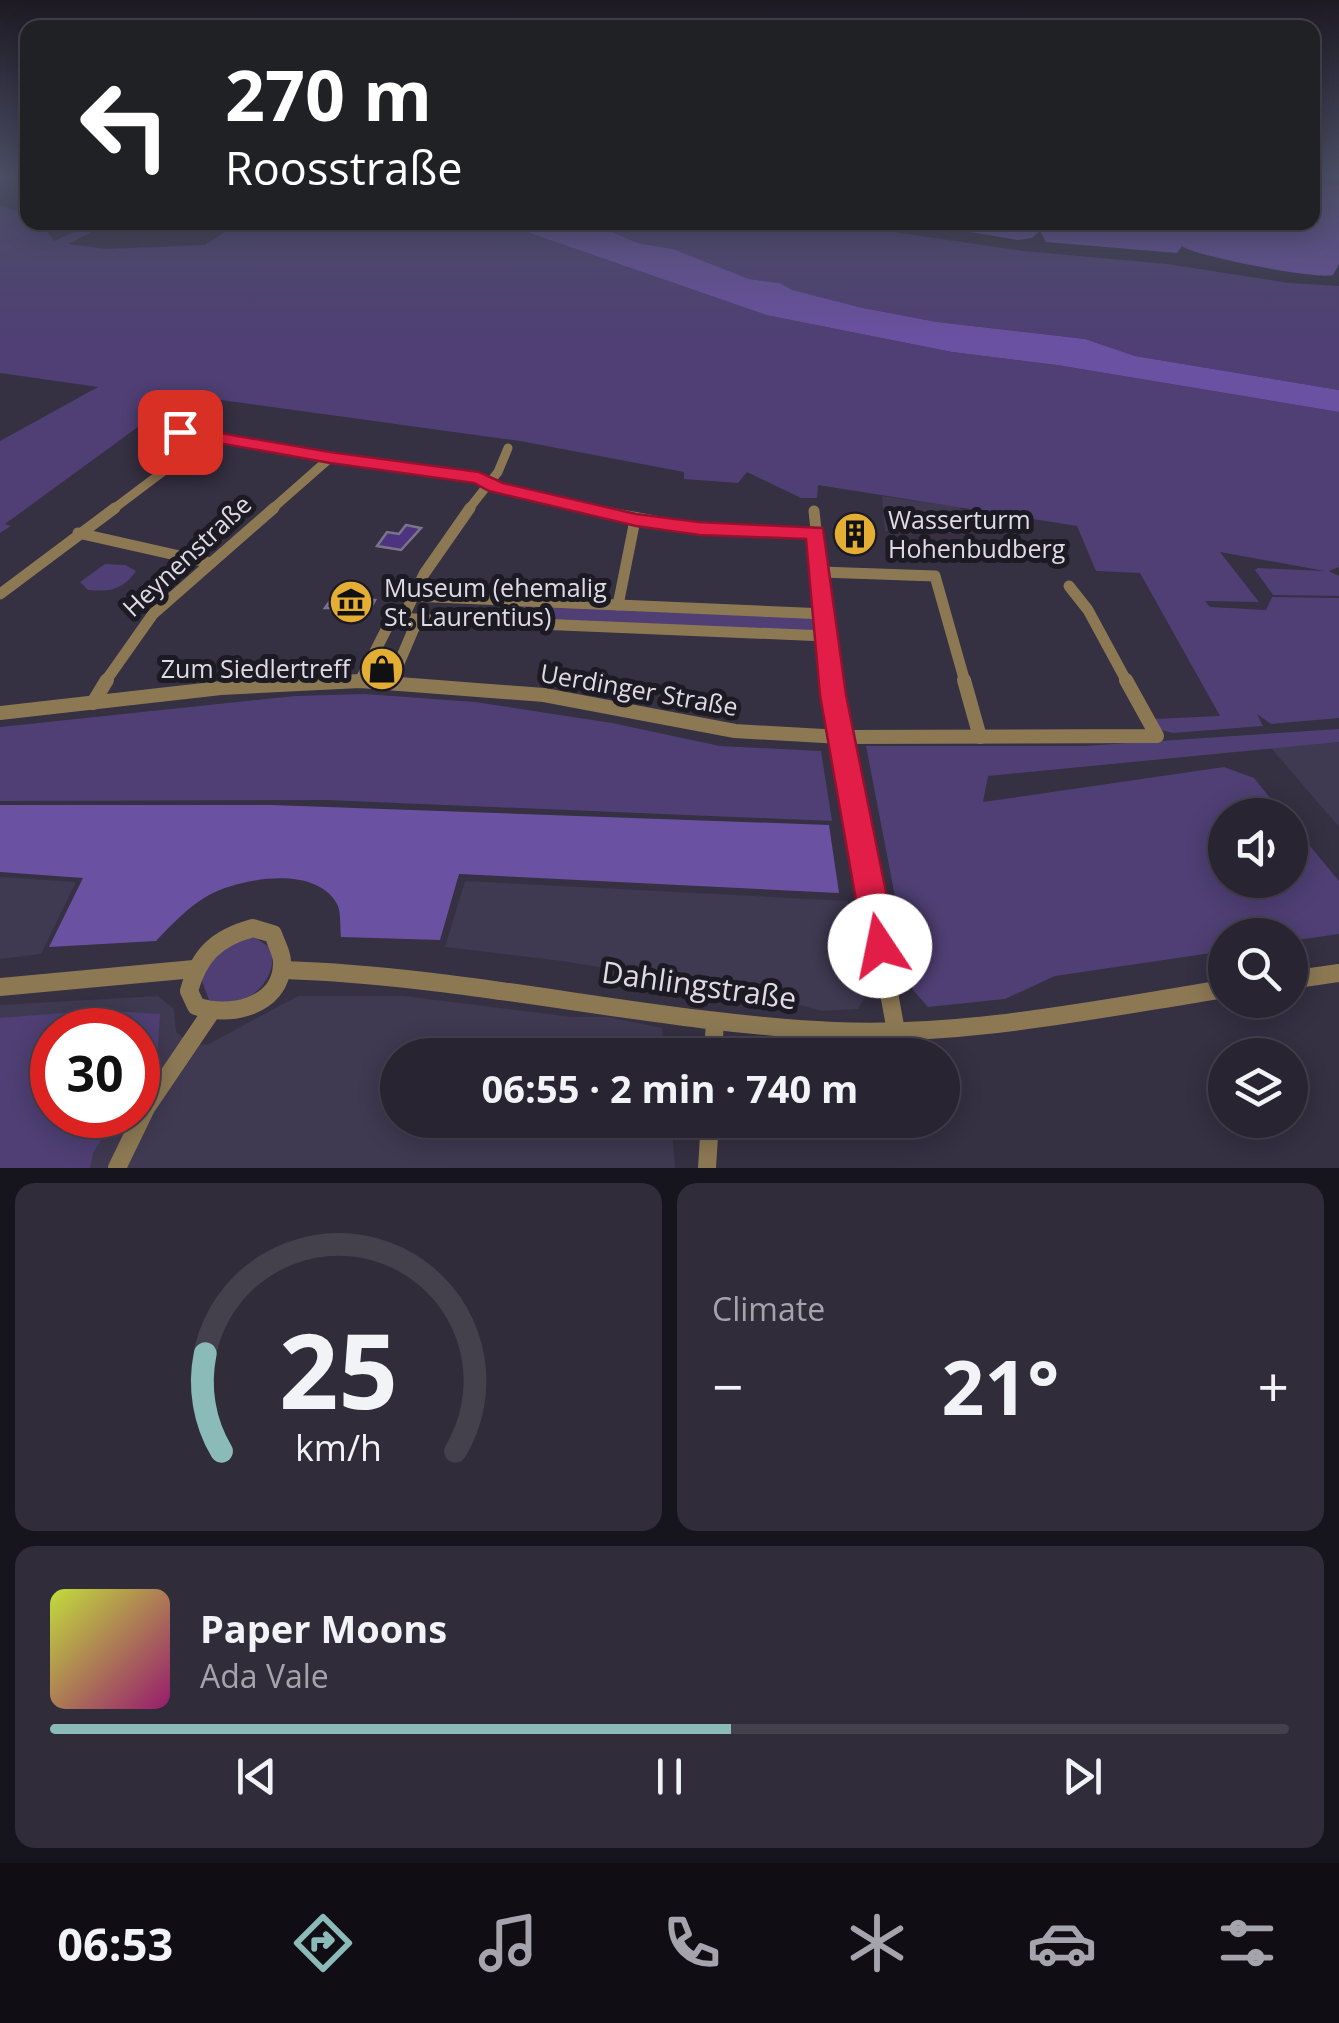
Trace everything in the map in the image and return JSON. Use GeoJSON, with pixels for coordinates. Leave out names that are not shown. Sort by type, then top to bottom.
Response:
{"type":"FeatureCollection","features":[{"type":"Feature","properties":{"kind":"street"},"geometry":{"type":"LineString","coordinates":[[179,406],[152,426],[488,481],[496,487],[636,520],[699,529],[816,533]]}},
{"type":"Feature","properties":{"kind":"street"},"geometry":{"type":"LineString","coordinates":[[0,594],[209,437]]}},
{"type":"Feature","properties":{"kind":"street"},"geometry":{"type":"LineString","coordinates":[[392,682],[412,596],[440,548],[498,472],[508,448]]}},
{"type":"Feature","properties":{"kind":"street","name":"Heynenstraße"},"geometry":{"type":"LineString","coordinates":[[93,703],[137,632],[330,458]]}},
{"type":"Feature","properties":{"kind":"street"},"geometry":{"type":"LineString","coordinates":[[814,511],[841,737],[896,1031]]}},
{"type":"Feature","properties":{"kind":"street"},"geometry":{"type":"LineString","coordinates":[[618,605],[636,520]]}},
{"type":"Feature","properties":{"kind":"street"},"geometry":{"type":"LineString","coordinates":[[78,533],[211,563]]}},
{"type":"Feature","properties":{"kind":"street"},"geometry":{"type":"LineString","coordinates":[[821,572],[935,576],[980,736]]}},
{"type":"Feature","properties":{"kind":"street","name":"Uerdinger Straße"},"geometry":{"type":"LineString","coordinates":[[0,713],[221,688],[360,681],[544,694],[708,729],[841,737],[1157,736],[1088,610],[1069,586]]}},
{"type":"Feature","properties":{"kind":"street"},"geometry":{"type":"LineString","coordinates":[[412,596],[826,614]]}},
{"type":"Feature","properties":{"kind":"street"},"geometry":{"type":"LineString","coordinates":[[405,618],[826,636]]}},
{"type":"Feature","properties":{"kind":"street"},"geometry":{"type":"LineString","coordinates":[[360,681],[405,618]]}},
{"type":"Feature","properties":{"kind":"street"},"geometry":{"type":"LineString","coordinates":[[253,928],[274,934],[284,951],[284,970],[271,990],[236,1014],[209,1014],[193,1002],[190,987],[194,969],[210,947],[232,933],[253,928]]}},
{"type":"Feature","properties":{"kind":"street"},"geometry":{"type":"LineString","coordinates":[[0,987],[194,969]]}},
{"type":"Feature","properties":{"kind":"street","name":"Dahlingstraße"},"geometry":{"type":"LineString","coordinates":[[284,970],[399,975],[517,987],[716,1021],[837,1031],[960,1026],[1208,991]]}},
{"type":"Feature","properties":{"kind":"street"},"geometry":{"type":"LineString","coordinates":[[1308,977],[1339,973]]}},
{"type":"Feature","properties":{"kind":"street"},"geometry":{"type":"LineString","coordinates":[[116,1168],[146,1108],[209,1014]]}},
{"type":"Feature","properties":{"kind":"street"},"geometry":{"type":"LineString","coordinates":[[715,1038],[716,1021]]}},
{"type":"Feature","properties":{"kind":"street"},"geometry":{"type":"LineString","coordinates":[[707,1168],[709,1138]]}},
{"type":"Feature","properties":{"kind":"shaded area"},"geometry":{"type":"Polygon","coordinates":[[[0,231],[47,231],[54,241],[77,231],[95,231],[68,244],[107,249],[205,245],[227,231],[523,231],[766,315],[952,352],[1057,365],[1339,412],[1339,567],[1329,571],[1339,576],[1339,596],[1273,595],[1255,570],[1258,568],[1325,571],[1220,552],[1259,602],[1205,601],[1210,607],[1266,610],[1272,597],[1339,598],[1339,718],[1271,724],[1257,714],[1263,726],[1173,733],[1161,730],[1154,719],[1220,716],[1140,573],[1096,571],[1077,526],[818,485],[817,498],[801,498],[747,472],[738,483],[684,479],[684,472],[520,441],[199,397],[185,406],[168,405],[5,524],[11,526],[0,533],[0,441],[98,387],[0,373],[0,231]]]}},
{"type":"Feature","properties":{"kind":"shaded area"},"geometry":{"type":"Polygon","coordinates":[[[523,231],[609,231],[638,243],[673,249],[749,279],[780,283],[792,290],[863,308],[937,322],[1085,339],[1135,356],[1339,390],[1339,412],[1057,365],[952,352],[766,315],[523,231]]]}},
{"type":"Feature","properties":{"kind":"shaded area"},"geometry":{"type":"Polygon","coordinates":[[[609,231],[883,231],[1023,251],[1339,286],[1339,390],[1135,356],[1085,339],[937,322],[863,308],[791,290],[780,283],[749,279],[673,249],[638,243],[609,231]]]}},
{"type":"Feature","properties":{"kind":"shaded area"},"geometry":{"type":"Polygon","coordinates":[[[960,231],[1339,231],[1339,264],[1333,275],[1322,276],[1254,266],[1182,246],[1177,253],[1046,242],[1040,231],[1032,238],[1018,240],[960,231]]]}},
{"type":"Feature","properties":{"kind":"shaded area"},"geometry":{"type":"Polygon","coordinates":[[[882,496],[960,507],[966,534],[885,531],[882,496]]]}},
{"type":"Feature","properties":{"kind":"shaded area"},"geometry":{"type":"Polygon","coordinates":[[[105,564],[125,565],[136,571],[115,588],[88,590],[80,582],[105,564]]]}},
{"type":"Feature","properties":{"kind":"shaded area"},"geometry":{"type":"Polygon","coordinates":[[[516,605],[819,618],[820,634],[511,622],[516,605]]]}},
{"type":"Feature","properties":{"kind":"shaded area"},"geometry":{"type":"Polygon","coordinates":[[[365,694],[475,702],[612,723],[720,746],[821,751],[832,821],[326,800],[0,801],[0,727],[295,696],[365,694]]]}},
{"type":"Feature","properties":{"kind":"shaded area"},"geometry":{"type":"Polygon","coordinates":[[[1339,729],[1339,742],[988,776],[983,802],[1224,767],[1254,778],[1270,798],[1208,798],[1208,898],[1308,898],[1308,844],[1339,881],[1339,934],[1308,938],[1308,918],[1208,918],[1208,954],[1055,976],[1005,999],[928,1007],[913,990],[866,746],[1084,746],[1339,729]]]}},
{"type":"Feature","properties":{"kind":"shaded area"},"geometry":{"type":"Polygon","coordinates":[[[1339,742],[1339,827],[1271,748],[1339,742]]]}},
{"type":"Feature","properties":{"kind":"shaded area"},"geometry":{"type":"Polygon","coordinates":[[[0,805],[271,805],[829,825],[839,893],[459,874],[440,940],[341,937],[338,906],[328,893],[314,884],[278,878],[240,884],[209,895],[187,910],[156,941],[49,947],[83,878],[0,872],[0,805]]]}},
{"type":"Feature","properties":{"kind":"shaded area"},"geometry":{"type":"Polygon","coordinates":[[[0,877],[76,882],[41,954],[0,959],[0,877]]]}},
{"type":"Feature","properties":{"kind":"shaded area"},"geometry":{"type":"Polygon","coordinates":[[[465,881],[848,901],[864,998],[858,1009],[822,1011],[755,993],[562,961],[445,947],[465,881]]]}},
{"type":"Feature","properties":{"kind":"shaded area"},"geometry":{"type":"Polygon","coordinates":[[[254,937],[272,949],[269,974],[263,984],[245,999],[221,1003],[209,1000],[202,981],[215,956],[228,945],[254,937]]]}},
{"type":"Feature","properties":{"kind":"shaded area"},"geometry":{"type":"Polygon","coordinates":[[[158,996],[174,1009],[176,1032],[190,1043],[207,1045],[298,996],[404,996],[572,1017],[607,1017],[662,1028],[663,1038],[380,1038],[380,1138],[672,1138],[675,1168],[0,1168],[0,1005],[158,996]]]}},
{"type":"Feature","properties":{"kind":"shaded area"},"geometry":{"type":"Polygon","coordinates":[[[30,1016],[30,1138],[102,1138],[90,1168],[0,1168],[0,1018],[30,1016]]]}},
{"type":"Feature","properties":{"kind":"building"},"geometry":{"type":"Polygon","coordinates":[[[406,525],[421,528],[401,550],[377,546],[387,532],[399,534],[406,525]]]}},
{"type":"Feature","properties":{"kind":"building","name":"Museum (ehemalig St. Laurentius)"},"geometry":{"type":"Polygon","coordinates":[[[334,595],[375,600],[368,613],[332,611],[334,608],[325,608],[334,595]]]}},
{"type":"Feature","properties":{"kind":"place","name":"Wasserturm Hohenbudberg"},"geometry":{"type":"Point","coordinates":[855,534]}},
{"type":"Feature","properties":{"kind":"place","name":"Museum (ehemalig St. Laurentius)"},"geometry":{"type":"Point","coordinates":[351,602]}},
{"type":"Feature","properties":{"kind":"place","name":"Zum Siedlertreff"},"geometry":{"type":"Point","coordinates":[382,669]}},
{"type":"Feature","properties":{"kind":"route"},"geometry":{"type":"LineString","coordinates":[[180,432],[479,478],[496,487],[636,520],[699,529],[816,533],[833,695],[880,946]]}}]}
